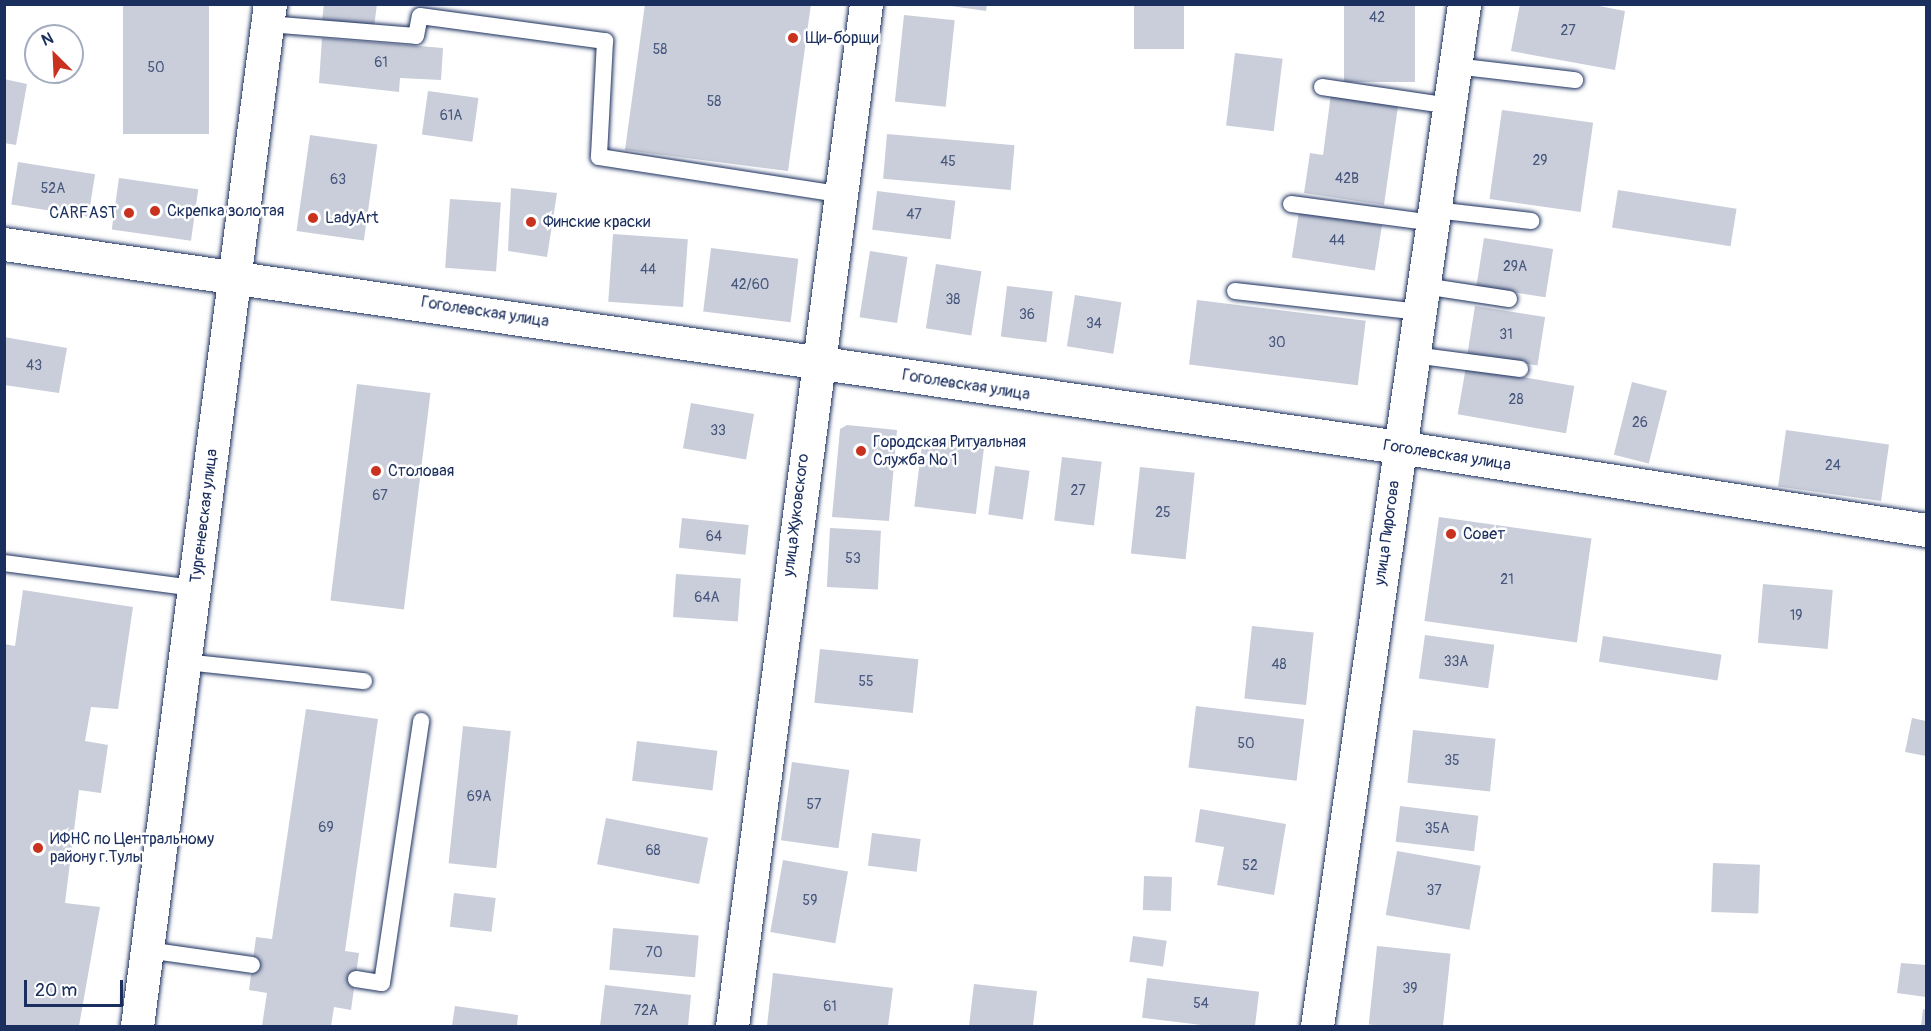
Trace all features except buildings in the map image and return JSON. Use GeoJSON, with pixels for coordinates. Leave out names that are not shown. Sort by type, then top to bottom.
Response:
{"type":"FeatureCollection","features":[{"type":"Feature","properties":{"kind":"street","name":"улица Жуковского"},"geometry":{"type":"LineString","coordinates":[[732,1026],[815,362],[866,4]]}},
{"type":"Feature","properties":{"kind":"street","name":"улица Пирогова"},"geometry":{"type":"LineString","coordinates":[[1317,1026],[1464,4]]}},
{"type":"Feature","properties":{"kind":"street","name":"Тургеневская улица"},"geometry":{"type":"LineString","coordinates":[[137,1026],[269,14]]}},
{"type":"Feature","properties":{"kind":"street","name":"Гоголевская улица"},"geometry":{"type":"LineString","coordinates":[[4,244],[236,274],[815,362],[1399,447],[1926,530]]}},
{"type":"Feature","properties":{"kind":"lane"},"geometry":{"type":"LineString","coordinates":[[269,14],[416,36],[420,16],[605,41],[599,157],[839,194]]}},
{"type":"Feature","properties":{"kind":"lane"},"geometry":{"type":"LineString","coordinates":[[1455,66],[1575,80]]}},
{"type":"Feature","properties":{"kind":"lane"},"geometry":{"type":"LineString","coordinates":[[1323,87],[1450,106]]}},
{"type":"Feature","properties":{"kind":"lane"},"geometry":{"type":"LineString","coordinates":[[1291,204],[1434,217],[1531,221]]}},
{"type":"Feature","properties":{"kind":"lane"},"geometry":{"type":"LineString","coordinates":[[1235,291],[1422,299],[1509,299]]}},
{"type":"Feature","properties":{"kind":"lane"},"geometry":{"type":"LineString","coordinates":[[1414,355],[1520,369]]}},
{"type":"Feature","properties":{"kind":"lane"},"geometry":{"type":"LineString","coordinates":[[4,563],[194,588]]}},
{"type":"Feature","properties":{"kind":"lane"},"geometry":{"type":"LineString","coordinates":[[185,662],[364,681]]}},
{"type":"Feature","properties":{"kind":"lane"},"geometry":{"type":"LineString","coordinates":[[356,979],[382,983],[421,721]]}},
{"type":"Feature","properties":{"kind":"lane"},"geometry":{"type":"LineString","coordinates":[[147,950],[252,965]]}},
{"type":"Feature","properties":{"kind":"place","name":"Щи-борщи"},"geometry":{"type":"Point","coordinates":[793,38]}},
{"type":"Feature","properties":{"kind":"place","name":"Скрепка золотая"},"geometry":{"type":"Point","coordinates":[155,211]}},
{"type":"Feature","properties":{"kind":"place","name":"CARFAST"},"geometry":{"type":"Point","coordinates":[129,213]}},
{"type":"Feature","properties":{"kind":"place","name":"LadyArt"},"geometry":{"type":"Point","coordinates":[313,218]}},
{"type":"Feature","properties":{"kind":"place","name":"Финские краски"},"geometry":{"type":"Point","coordinates":[531,222]}},
{"type":"Feature","properties":{"kind":"place","name":"Городская Ритуальная Служба № 1"},"geometry":{"type":"Point","coordinates":[861,451]}},
{"type":"Feature","properties":{"kind":"place","name":"Столовая"},"geometry":{"type":"Point","coordinates":[376,471]}},
{"type":"Feature","properties":{"kind":"place","name":"Совет"},"geometry":{"type":"Point","coordinates":[1451,534]}},
{"type":"Feature","properties":{"kind":"place","name":"ИФНС по Центральному району г.Тулы"},"geometry":{"type":"Point","coordinates":[38,848]}}]}
